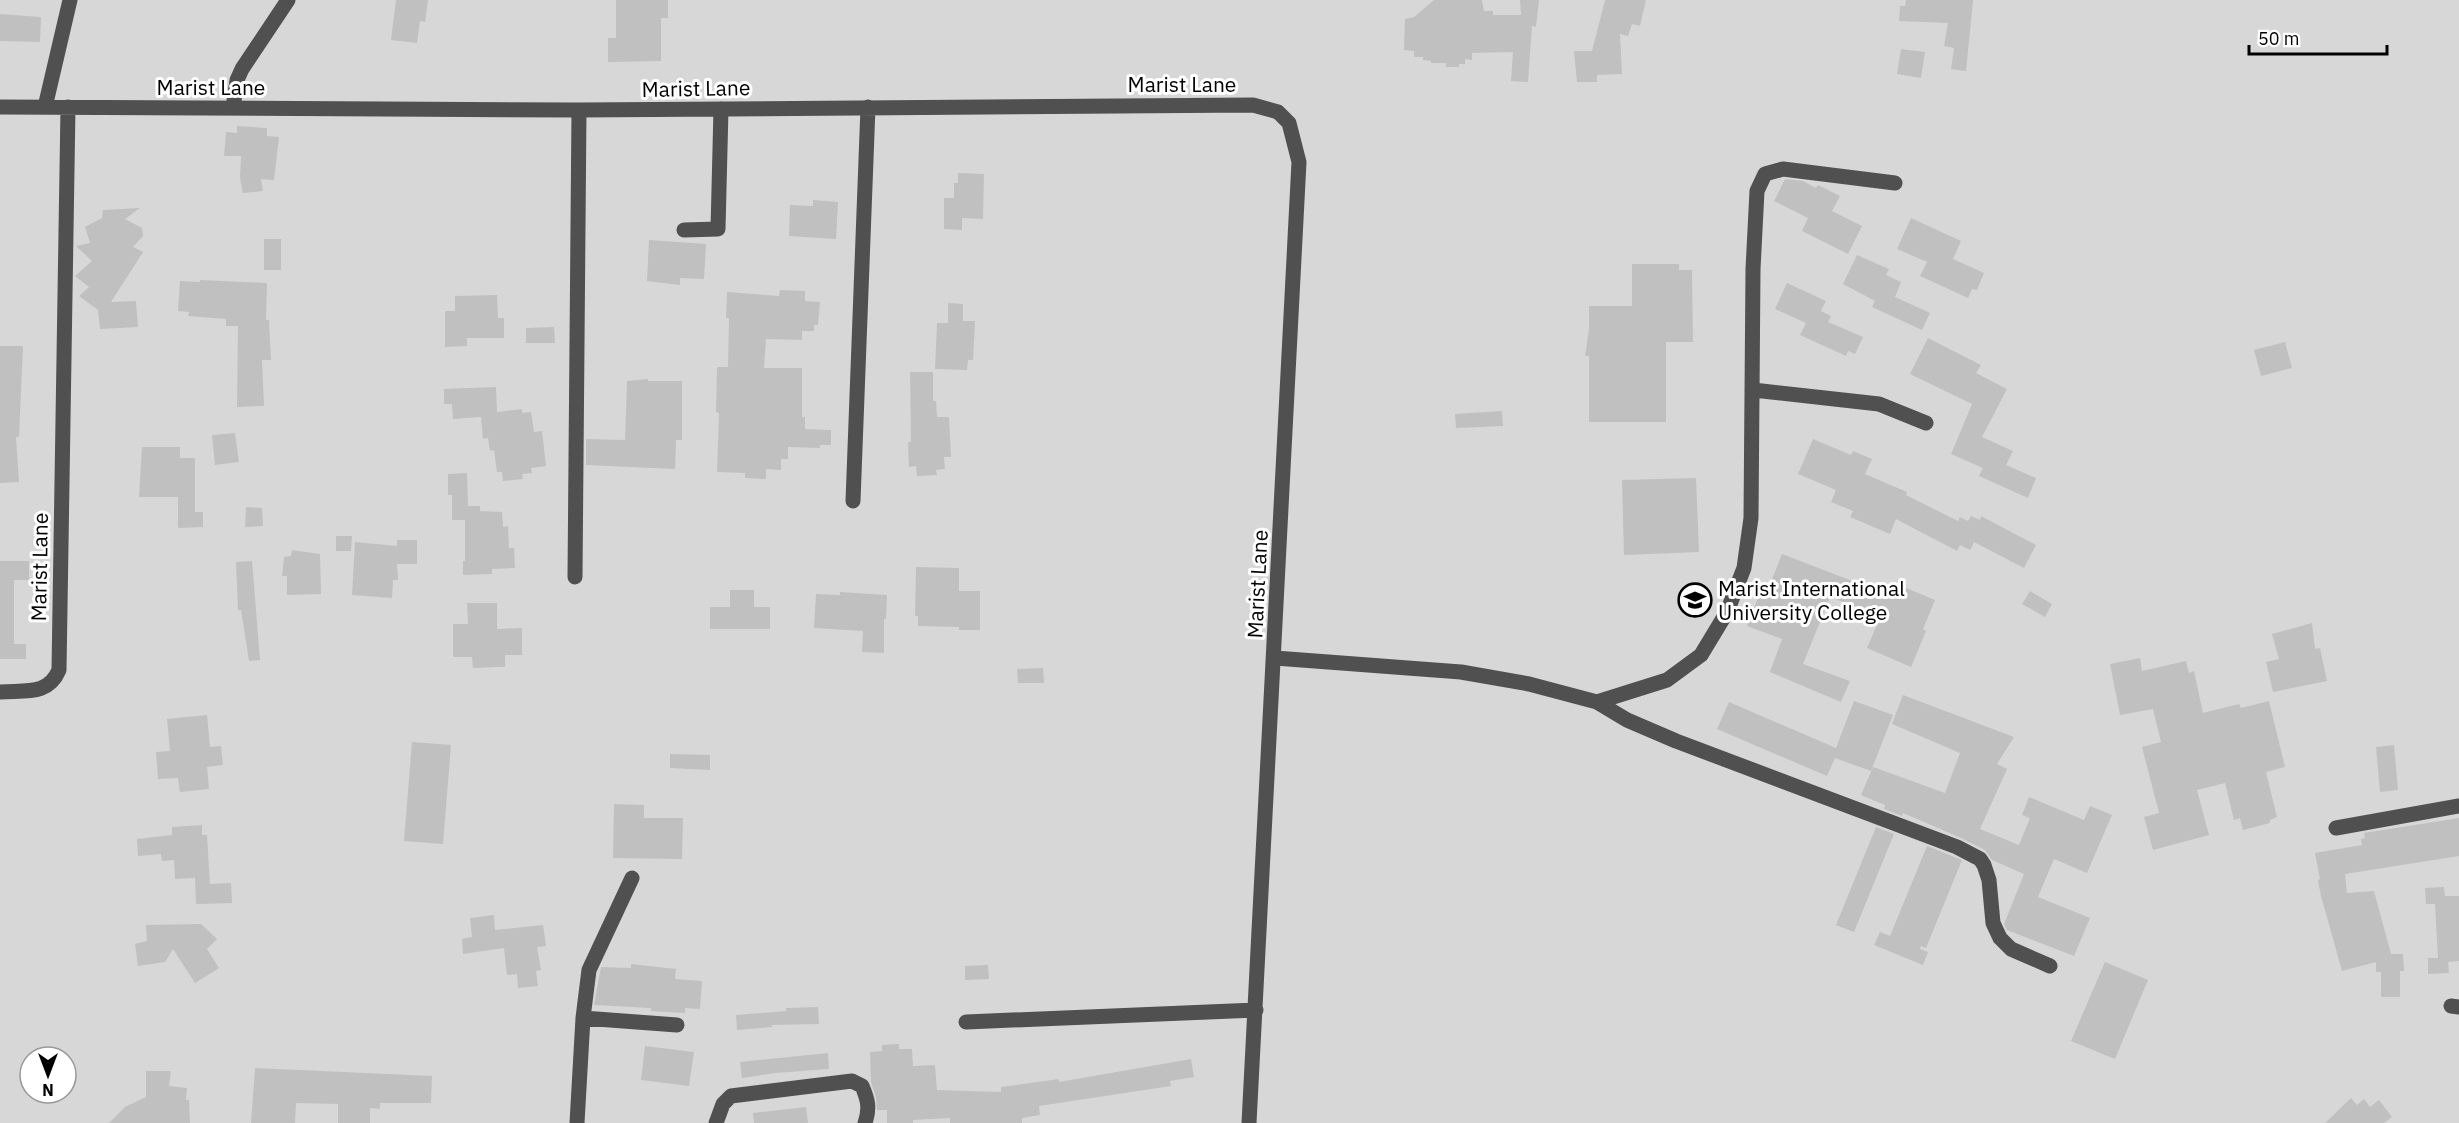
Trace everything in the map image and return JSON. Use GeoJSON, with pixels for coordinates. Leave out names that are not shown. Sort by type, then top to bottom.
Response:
{"type":"FeatureCollection","features":[{"type":"Feature","properties":{"kind":"street"},"geometry":{"type":"LineString","coordinates":[[45,107],[70,0]]}},
{"type":"Feature","properties":{"kind":"street"},"geometry":{"type":"LineString","coordinates":[[233,108],[237,80],[242,69],[288,0]]}},
{"type":"Feature","properties":{"kind":"street","name":"Marist Lane"},"geometry":{"type":"LineString","coordinates":[[0,107],[579,110],[1253,105],[1278,112],[1289,123],[1299,162],[1275,658],[1249,1123]]}},
{"type":"Feature","properties":{"kind":"street","name":"Marist Lane"},"geometry":{"type":"LineString","coordinates":[[0,692],[45,688],[54,681],[59,670],[68,107]]}},
{"type":"Feature","properties":{"kind":"street"},"geometry":{"type":"LineString","coordinates":[[853,501],[868,107]]}},
{"type":"Feature","properties":{"kind":"street"},"geometry":{"type":"LineString","coordinates":[[684,230],[718,229],[721,109]]}},
{"type":"Feature","properties":{"kind":"street"},"geometry":{"type":"LineString","coordinates":[[575,577],[579,110]]}},
{"type":"Feature","properties":{"kind":"street"},"geometry":{"type":"LineString","coordinates":[[1598,702],[1668,680],[1701,655],[1727,612],[1744,568],[1751,518],[1753,269],[1757,191],[1765,174],[1783,169],[1895,183]]}},
{"type":"Feature","properties":{"kind":"street"},"geometry":{"type":"LineString","coordinates":[[1752,390],[1879,404],[1926,423]]}},
{"type":"Feature","properties":{"kind":"street"},"geometry":{"type":"LineString","coordinates":[[1275,658],[1461,672],[1529,684],[1598,702],[1627,720],[1676,741],[1957,847],[1980,859],[1989,880],[1996,933],[2011,949],[2050,966]]}},
{"type":"Feature","properties":{"kind":"street"},"geometry":{"type":"LineString","coordinates":[[2336,828],[2459,806]]}},
{"type":"Feature","properties":{"kind":"street"},"geometry":{"type":"LineString","coordinates":[[577,1123],[583,1018],[589,970],[632,878]]}},
{"type":"Feature","properties":{"kind":"street"},"geometry":{"type":"LineString","coordinates":[[966,1022],[1256,1010]]}},
{"type":"Feature","properties":{"kind":"street"},"geometry":{"type":"LineString","coordinates":[[583,1018],[677,1026]]}},
{"type":"Feature","properties":{"kind":"street"},"geometry":{"type":"LineString","coordinates":[[717,1123],[723,1104],[732,1096],[852,1081],[862,1086],[867,1097],[870,1108],[865,1123]]}},
{"type":"Feature","properties":{"kind":"shaded area"},"geometry":{"type":"Polygon","coordinates":[[[0,0],[2459,0],[2459,1123],[0,1123],[0,0]]]}},
{"type":"Feature","properties":{"kind":"building"},"geometry":{"type":"Polygon","coordinates":[[[396,0],[428,0],[425,22],[420,21],[417,43],[391,40],[396,0]]]}},
{"type":"Feature","properties":{"kind":"building"},"geometry":{"type":"Polygon","coordinates":[[[616,0],[668,0],[668,18],[661,18],[661,61],[608,62],[608,38],[616,38],[616,0]]]}},
{"type":"Feature","properties":{"kind":"building"},"geometry":{"type":"Polygon","coordinates":[[[1434,0],[1482,0],[1484,11],[1493,11],[1493,15],[1521,15],[1520,0],[1539,0],[1536,27],[1532,26],[1528,82],[1511,81],[1513,52],[1472,53],[1472,60],[1465,59],[1465,64],[1459,64],[1459,67],[1446,67],[1446,63],[1431,63],[1431,61],[1423,60],[1423,57],[1414,57],[1414,51],[1404,50],[1405,19],[1414,17],[1434,0]]]}},
{"type":"Feature","properties":{"kind":"building"},"geometry":{"type":"Polygon","coordinates":[[[1605,0],[1646,0],[1640,26],[1632,24],[1628,36],[1620,34],[1622,74],[1597,75],[1597,82],[1577,82],[1574,51],[1592,51],[1605,0]]]}},
{"type":"Feature","properties":{"kind":"building"},"geometry":{"type":"Polygon","coordinates":[[[1906,0],[1973,0],[1966,71],[1951,69],[1954,48],[1944,46],[1948,23],[1899,21],[1900,6],[1905,6],[1906,0]]]}},
{"type":"Feature","properties":{"kind":"building"},"geometry":{"type":"Polygon","coordinates":[[[0,14],[41,17],[40,42],[0,41],[0,14]]]}},
{"type":"Feature","properties":{"kind":"building"},"geometry":{"type":"Polygon","coordinates":[[[1901,49],[1925,52],[1921,78],[1897,74],[1901,49]]]}},
{"type":"Feature","properties":{"kind":"building"},"geometry":{"type":"Polygon","coordinates":[[[237,126],[267,128],[267,136],[279,137],[274,180],[261,179],[263,191],[243,193],[240,178],[241,156],[224,156],[226,132],[237,133],[237,126]]]}},
{"type":"Feature","properties":{"kind":"building"},"geometry":{"type":"Polygon","coordinates":[[[958,173],[984,174],[983,219],[962,218],[962,230],[944,229],[944,198],[954,198],[954,183],[958,183],[958,173]]]}},
{"type":"Feature","properties":{"kind":"building"},"geometry":{"type":"Polygon","coordinates":[[[1785,179],[1803,181],[1816,188],[1818,185],[1840,196],[1832,211],[1862,226],[1848,254],[1802,231],[1808,218],[1774,201],[1785,179]]]}},
{"type":"Feature","properties":{"kind":"building"},"geometry":{"type":"Polygon","coordinates":[[[813,200],[838,202],[836,239],[789,236],[790,205],[813,206],[813,200]]]}},
{"type":"Feature","properties":{"kind":"building"},"geometry":{"type":"Polygon","coordinates":[[[140,208],[125,219],[142,228],[143,236],[133,247],[143,252],[111,302],[136,301],[138,327],[100,329],[98,310],[79,296],[89,287],[75,276],[92,261],[76,246],[90,243],[85,227],[102,218],[103,210],[140,208]]]}},
{"type":"Feature","properties":{"kind":"building"},"geometry":{"type":"Polygon","coordinates":[[[1911,218],[1961,241],[1953,259],[1984,273],[1977,290],[1972,289],[1968,298],[1920,276],[1927,262],[1897,249],[1911,218]]]}},
{"type":"Feature","properties":{"kind":"building"},"geometry":{"type":"Polygon","coordinates":[[[264,239],[281,239],[281,270],[264,270],[264,239]]]}},
{"type":"Feature","properties":{"kind":"building"},"geometry":{"type":"Polygon","coordinates":[[[649,240],[706,244],[704,279],[680,278],[680,285],[647,281],[649,240]]]}},
{"type":"Feature","properties":{"kind":"building"},"geometry":{"type":"Polygon","coordinates":[[[1857,255],[1889,269],[1886,275],[1901,282],[1895,297],[1930,313],[1922,330],[1872,307],[1875,301],[1843,284],[1857,255]]]}},
{"type":"Feature","properties":{"kind":"building"},"geometry":{"type":"Polygon","coordinates":[[[1632,264],[1679,264],[1679,270],[1692,270],[1693,342],[1666,342],[1666,422],[1589,422],[1589,356],[1585,356],[1589,329],[1589,306],[1632,306],[1632,264]]]}},
{"type":"Feature","properties":{"kind":"building"},"geometry":{"type":"Polygon","coordinates":[[[200,280],[267,283],[266,320],[269,320],[271,360],[262,360],[264,406],[237,407],[238,326],[226,326],[226,319],[188,316],[189,312],[178,311],[180,281],[200,282],[200,280]]]}},
{"type":"Feature","properties":{"kind":"building"},"geometry":{"type":"Polygon","coordinates":[[[1787,283],[1826,301],[1821,311],[1831,316],[1828,322],[1863,337],[1855,354],[1848,351],[1846,356],[1800,335],[1806,323],[1775,309],[1787,283]]]}},
{"type":"Feature","properties":{"kind":"building"},"geometry":{"type":"Polygon","coordinates":[[[780,290],[805,291],[805,301],[820,302],[818,325],[814,325],[814,331],[802,331],[802,340],[766,339],[764,368],[802,368],[802,417],[805,417],[805,429],[831,430],[831,445],[820,445],[820,448],[788,447],[788,459],[781,459],[781,470],[766,469],[766,479],[745,478],[745,473],[717,472],[719,413],[716,412],[717,367],[728,367],[727,292],[779,296],[780,290]]]}},
{"type":"Feature","properties":{"kind":"building"},"geometry":{"type":"Polygon","coordinates":[[[497,295],[498,318],[504,318],[504,338],[467,338],[467,346],[445,347],[445,311],[455,311],[455,296],[497,295]]]}},
{"type":"Feature","properties":{"kind":"building"},"geometry":{"type":"Polygon","coordinates":[[[948,303],[963,304],[963,321],[975,321],[973,360],[968,360],[967,370],[935,369],[937,323],[948,323],[948,303]]]}},
{"type":"Feature","properties":{"kind":"building"},"geometry":{"type":"Polygon","coordinates":[[[554,327],[555,343],[526,343],[526,328],[554,327]]]}},
{"type":"Feature","properties":{"kind":"building"},"geometry":{"type":"Polygon","coordinates":[[[1928,338],[1981,365],[1976,373],[2007,389],[1982,437],[2013,451],[2006,465],[2036,478],[2028,498],[1979,476],[1983,468],[1951,454],[1972,404],[1910,374],[1928,338]]]}},
{"type":"Feature","properties":{"kind":"building"},"geometry":{"type":"Polygon","coordinates":[[[2285,342],[2292,368],[2261,376],[2254,350],[2285,342]]]}},
{"type":"Feature","properties":{"kind":"building"},"geometry":{"type":"Polygon","coordinates":[[[0,346],[23,346],[19,437],[16,437],[19,482],[0,483],[0,346]]]}},
{"type":"Feature","properties":{"kind":"building"},"geometry":{"type":"Polygon","coordinates":[[[910,372],[933,372],[933,401],[936,401],[937,417],[949,417],[951,457],[944,457],[945,469],[936,470],[937,475],[917,476],[916,466],[909,467],[910,372]]]}},
{"type":"Feature","properties":{"kind":"building"},"geometry":{"type":"Polygon","coordinates":[[[648,379],[648,381],[682,381],[682,440],[676,440],[675,469],[586,465],[586,439],[625,440],[627,381],[648,379]]]}},
{"type":"Feature","properties":{"kind":"building"},"geometry":{"type":"Polygon","coordinates":[[[496,387],[497,412],[522,409],[522,413],[531,412],[534,432],[542,431],[546,466],[531,468],[532,473],[522,474],[523,479],[503,481],[502,472],[497,472],[494,450],[490,451],[488,438],[483,439],[481,417],[453,419],[452,404],[444,404],[444,389],[496,387]]]}},
{"type":"Feature","properties":{"kind":"building"},"geometry":{"type":"Polygon","coordinates":[[[1502,411],[1503,426],[1456,428],[1455,414],[1502,411]]]}},
{"type":"Feature","properties":{"kind":"building"},"geometry":{"type":"Polygon","coordinates":[[[235,433],[239,462],[215,465],[212,435],[235,433]]]}},
{"type":"Feature","properties":{"kind":"building"},"geometry":{"type":"Polygon","coordinates":[[[1813,439],[1851,455],[1853,451],[1872,459],[1865,474],[1907,492],[1906,495],[1958,521],[1960,517],[1968,521],[1971,516],[1980,520],[1981,516],[2036,545],[2024,568],[1974,542],[1970,550],[1960,545],[1957,551],[1896,519],[1890,534],[1850,517],[1853,511],[1831,502],[1836,490],[1798,474],[1813,439]]]}},
{"type":"Feature","properties":{"kind":"building"},"geometry":{"type":"Polygon","coordinates":[[[142,447],[180,447],[180,458],[195,458],[195,512],[203,512],[203,527],[178,528],[178,497],[139,497],[142,447]]]}},
{"type":"Feature","properties":{"kind":"building"},"geometry":{"type":"Polygon","coordinates":[[[467,473],[468,506],[480,506],[480,511],[502,512],[503,527],[508,526],[509,548],[514,548],[515,568],[492,569],[492,574],[463,575],[465,520],[452,520],[452,495],[448,495],[448,474],[467,473]]]}},
{"type":"Feature","properties":{"kind":"building"},"geometry":{"type":"Polygon","coordinates":[[[1696,478],[1699,552],[1624,555],[1622,480],[1696,478]]]}},
{"type":"Feature","properties":{"kind":"building"},"geometry":{"type":"Polygon","coordinates":[[[246,507],[262,508],[263,526],[245,527],[246,507]]]}},
{"type":"Feature","properties":{"kind":"building"},"geometry":{"type":"Polygon","coordinates":[[[336,536],[352,536],[351,551],[336,551],[336,536]]]}},
{"type":"Feature","properties":{"kind":"building"},"geometry":{"type":"Polygon","coordinates":[[[397,540],[417,540],[417,564],[397,564],[398,580],[393,580],[392,598],[352,595],[355,542],[397,546],[397,540]]]}},
{"type":"Feature","properties":{"kind":"building"},"geometry":{"type":"Polygon","coordinates":[[[292,550],[320,554],[321,594],[287,595],[287,576],[282,576],[284,557],[291,556],[292,550]]]}},
{"type":"Feature","properties":{"kind":"building"},"geometry":{"type":"Polygon","coordinates":[[[1782,554],[1894,597],[1899,585],[1935,600],[1923,629],[1926,631],[1911,667],[1867,648],[1879,620],[1876,619],[1878,615],[1830,597],[1803,664],[1850,681],[1841,702],[1770,672],[1782,639],[1747,626],[1761,590],[1767,592],[1782,554]]]}},
{"type":"Feature","properties":{"kind":"building"},"geometry":{"type":"Polygon","coordinates":[[[0,561],[29,561],[29,580],[14,580],[14,644],[26,644],[26,659],[0,659],[0,561]]]}},
{"type":"Feature","properties":{"kind":"building"},"geometry":{"type":"Polygon","coordinates":[[[252,561],[260,660],[249,661],[241,610],[238,610],[236,562],[252,561]]]}},
{"type":"Feature","properties":{"kind":"building"},"geometry":{"type":"Polygon","coordinates":[[[916,567],[959,568],[959,591],[980,591],[980,630],[918,626],[918,616],[915,616],[916,567]]]}},
{"type":"Feature","properties":{"kind":"building"},"geometry":{"type":"Polygon","coordinates":[[[730,590],[754,590],[754,607],[770,607],[770,629],[710,629],[710,607],[730,607],[730,590]]]}},
{"type":"Feature","properties":{"kind":"building"},"geometry":{"type":"Polygon","coordinates":[[[2030,591],[2052,604],[2045,617],[2022,604],[2030,591]]]}},
{"type":"Feature","properties":{"kind":"building"},"geometry":{"type":"Polygon","coordinates":[[[840,592],[887,595],[884,653],[862,652],[863,631],[814,628],[816,594],[840,595],[840,592]]]}},
{"type":"Feature","properties":{"kind":"building"},"geometry":{"type":"Polygon","coordinates":[[[467,603],[497,603],[497,629],[522,628],[522,655],[505,655],[505,667],[473,668],[472,657],[453,657],[453,624],[468,624],[467,603]]]}},
{"type":"Feature","properties":{"kind":"building"},"geometry":{"type":"Polygon","coordinates":[[[2312,623],[2315,649],[2320,648],[2327,681],[2273,692],[2266,662],[2279,659],[2272,634],[2312,623]]]}},
{"type":"Feature","properties":{"kind":"building"},"geometry":{"type":"Polygon","coordinates":[[[2140,658],[2142,671],[2186,661],[2189,673],[2194,671],[2203,713],[2239,704],[2241,708],[2269,701],[2285,767],[2266,772],[2277,817],[2270,820],[2270,823],[2243,830],[2240,818],[2234,820],[2225,783],[2197,790],[2209,835],[2153,850],[2144,817],[2159,813],[2142,747],[2161,742],[2153,709],[2120,715],[2110,664],[2140,658]]]}},
{"type":"Feature","properties":{"kind":"building"},"geometry":{"type":"Polygon","coordinates":[[[1043,668],[1044,683],[1018,683],[1017,669],[1043,668]]]}},
{"type":"Feature","properties":{"kind":"building"},"geometry":{"type":"Polygon","coordinates":[[[1903,695],[2014,737],[1997,764],[2007,769],[1980,829],[2019,845],[2030,818],[2022,815],[2029,797],[2084,820],[2090,806],[2112,815],[2087,873],[2054,859],[2038,897],[2090,918],[2074,956],[2007,930],[2004,924],[2024,874],[1992,860],[1985,850],[1961,838],[1903,813],[1902,816],[1884,809],[1885,805],[1861,795],[1873,767],[1945,793],[1960,753],[1892,724],[1903,695]]]}},
{"type":"Feature","properties":{"kind":"building"},"geometry":{"type":"Polygon","coordinates":[[[1854,701],[1893,715],[1871,771],[1835,758],[1827,776],[1717,729],[1729,702],[1836,748],[1854,701]]]}},
{"type":"Feature","properties":{"kind":"building"},"geometry":{"type":"Polygon","coordinates":[[[207,715],[210,747],[221,746],[223,765],[207,767],[209,789],[180,792],[178,778],[158,779],[156,752],[170,751],[167,719],[207,715]]]}},
{"type":"Feature","properties":{"kind":"building"},"geometry":{"type":"Polygon","coordinates":[[[412,742],[451,745],[443,844],[404,841],[412,742]]]}},
{"type":"Feature","properties":{"kind":"building"},"geometry":{"type":"Polygon","coordinates":[[[2394,745],[2398,790],[2380,792],[2376,747],[2394,745]]]}},
{"type":"Feature","properties":{"kind":"building"},"geometry":{"type":"Polygon","coordinates":[[[670,754],[710,755],[710,770],[670,768],[670,754]]]}},
{"type":"Feature","properties":{"kind":"building"},"geometry":{"type":"Polygon","coordinates":[[[614,804],[644,805],[644,818],[683,818],[682,859],[613,858],[614,804]]]}},
{"type":"Feature","properties":{"kind":"building"},"geometry":{"type":"Polygon","coordinates":[[[2459,818],[2459,856],[2345,874],[2347,893],[2374,891],[2391,954],[2403,954],[2404,971],[2400,971],[2400,997],[2381,997],[2381,972],[2376,972],[2376,962],[2342,971],[2321,896],[2315,853],[2362,845],[2361,839],[2365,838],[2364,833],[2459,818]]]}},
{"type":"Feature","properties":{"kind":"building"},"geometry":{"type":"Polygon","coordinates":[[[202,825],[202,835],[207,835],[210,884],[231,883],[232,903],[196,904],[195,878],[175,879],[174,860],[162,861],[161,854],[138,856],[137,839],[172,835],[172,827],[202,825]]]}},
{"type":"Feature","properties":{"kind":"building"},"geometry":{"type":"Polygon","coordinates":[[[1876,827],[1894,834],[1854,932],[1836,925],[1876,827]]]}},
{"type":"Feature","properties":{"kind":"building"},"geometry":{"type":"Polygon","coordinates":[[[1927,846],[1962,860],[1926,948],[1921,946],[1920,949],[1928,952],[1923,965],[1874,945],[1880,932],[1890,936],[1927,846]]]}},
{"type":"Feature","properties":{"kind":"building"},"geometry":{"type":"Polygon","coordinates":[[[2444,887],[2445,896],[2459,896],[2459,961],[2448,962],[2449,973],[2428,974],[2428,958],[2438,958],[2435,904],[2426,904],[2425,888],[2444,887]]]}},
{"type":"Feature","properties":{"kind":"building"},"geometry":{"type":"Polygon","coordinates":[[[494,915],[495,930],[543,925],[546,946],[537,947],[541,970],[536,971],[538,986],[518,988],[517,974],[507,975],[504,948],[463,954],[462,939],[472,937],[470,918],[494,915]]]}},
{"type":"Feature","properties":{"kind":"building"},"geometry":{"type":"Polygon","coordinates":[[[201,924],[217,939],[207,949],[219,968],[195,983],[173,949],[165,962],[138,966],[135,944],[147,941],[146,925],[201,924]]]}},
{"type":"Feature","properties":{"kind":"building"},"geometry":{"type":"Polygon","coordinates":[[[2105,962],[2148,980],[2115,1059],[2071,1041],[2105,962]]]}},
{"type":"Feature","properties":{"kind":"building"},"geometry":{"type":"Polygon","coordinates":[[[631,964],[676,969],[675,979],[702,981],[700,1009],[685,1008],[685,1013],[651,1011],[651,1008],[594,1005],[601,967],[631,968],[631,964]]]}},
{"type":"Feature","properties":{"kind":"building"},"geometry":{"type":"Polygon","coordinates":[[[988,965],[989,979],[965,980],[965,966],[988,965]]]}},
{"type":"Feature","properties":{"kind":"building"},"geometry":{"type":"Polygon","coordinates":[[[818,1007],[819,1024],[772,1025],[772,1027],[737,1030],[736,1015],[786,1011],[786,1008],[818,1007]]]}},
{"type":"Feature","properties":{"kind":"building"},"geometry":{"type":"Polygon","coordinates":[[[899,1044],[899,1049],[912,1049],[913,1066],[935,1065],[937,1090],[1001,1092],[1001,1087],[1059,1079],[1059,1082],[1191,1059],[1194,1077],[1170,1081],[1171,1086],[1039,1106],[1040,1115],[1022,1118],[1022,1123],[950,1123],[950,1118],[913,1120],[913,1123],[887,1123],[887,1110],[877,1110],[871,1082],[870,1052],[882,1051],[882,1045],[899,1044]]]}},
{"type":"Feature","properties":{"kind":"building"},"geometry":{"type":"Polygon","coordinates":[[[645,1046],[694,1052],[689,1086],[641,1080],[645,1046]]]}},
{"type":"Feature","properties":{"kind":"building"},"geometry":{"type":"Polygon","coordinates":[[[828,1053],[829,1069],[742,1078],[740,1062],[828,1053]]]}},
{"type":"Feature","properties":{"kind":"building"},"geometry":{"type":"Polygon","coordinates":[[[255,1068],[432,1076],[431,1103],[380,1103],[380,1109],[370,1108],[370,1123],[338,1123],[338,1104],[296,1103],[295,1123],[251,1123],[255,1068]]]}},
{"type":"Feature","properties":{"kind":"building"},"geometry":{"type":"Polygon","coordinates":[[[146,1071],[171,1071],[169,1086],[187,1088],[186,1100],[189,1100],[190,1123],[109,1123],[125,1107],[146,1097],[146,1071]]]}},
{"type":"Feature","properties":{"kind":"building"},"geometry":{"type":"Polygon","coordinates":[[[2351,1098],[2357,1105],[2364,1099],[2370,1107],[2379,1100],[2392,1117],[2384,1123],[2325,1123],[2351,1098]]]}},
{"type":"Feature","properties":{"kind":"building"},"geometry":{"type":"Polygon","coordinates":[[[806,1107],[808,1123],[754,1123],[753,1113],[806,1107]]]}},
{"type":"Feature","properties":{"kind":"place","name":"Marist International University College"},"geometry":{"type":"Point","coordinates":[1695,600]}}]}
